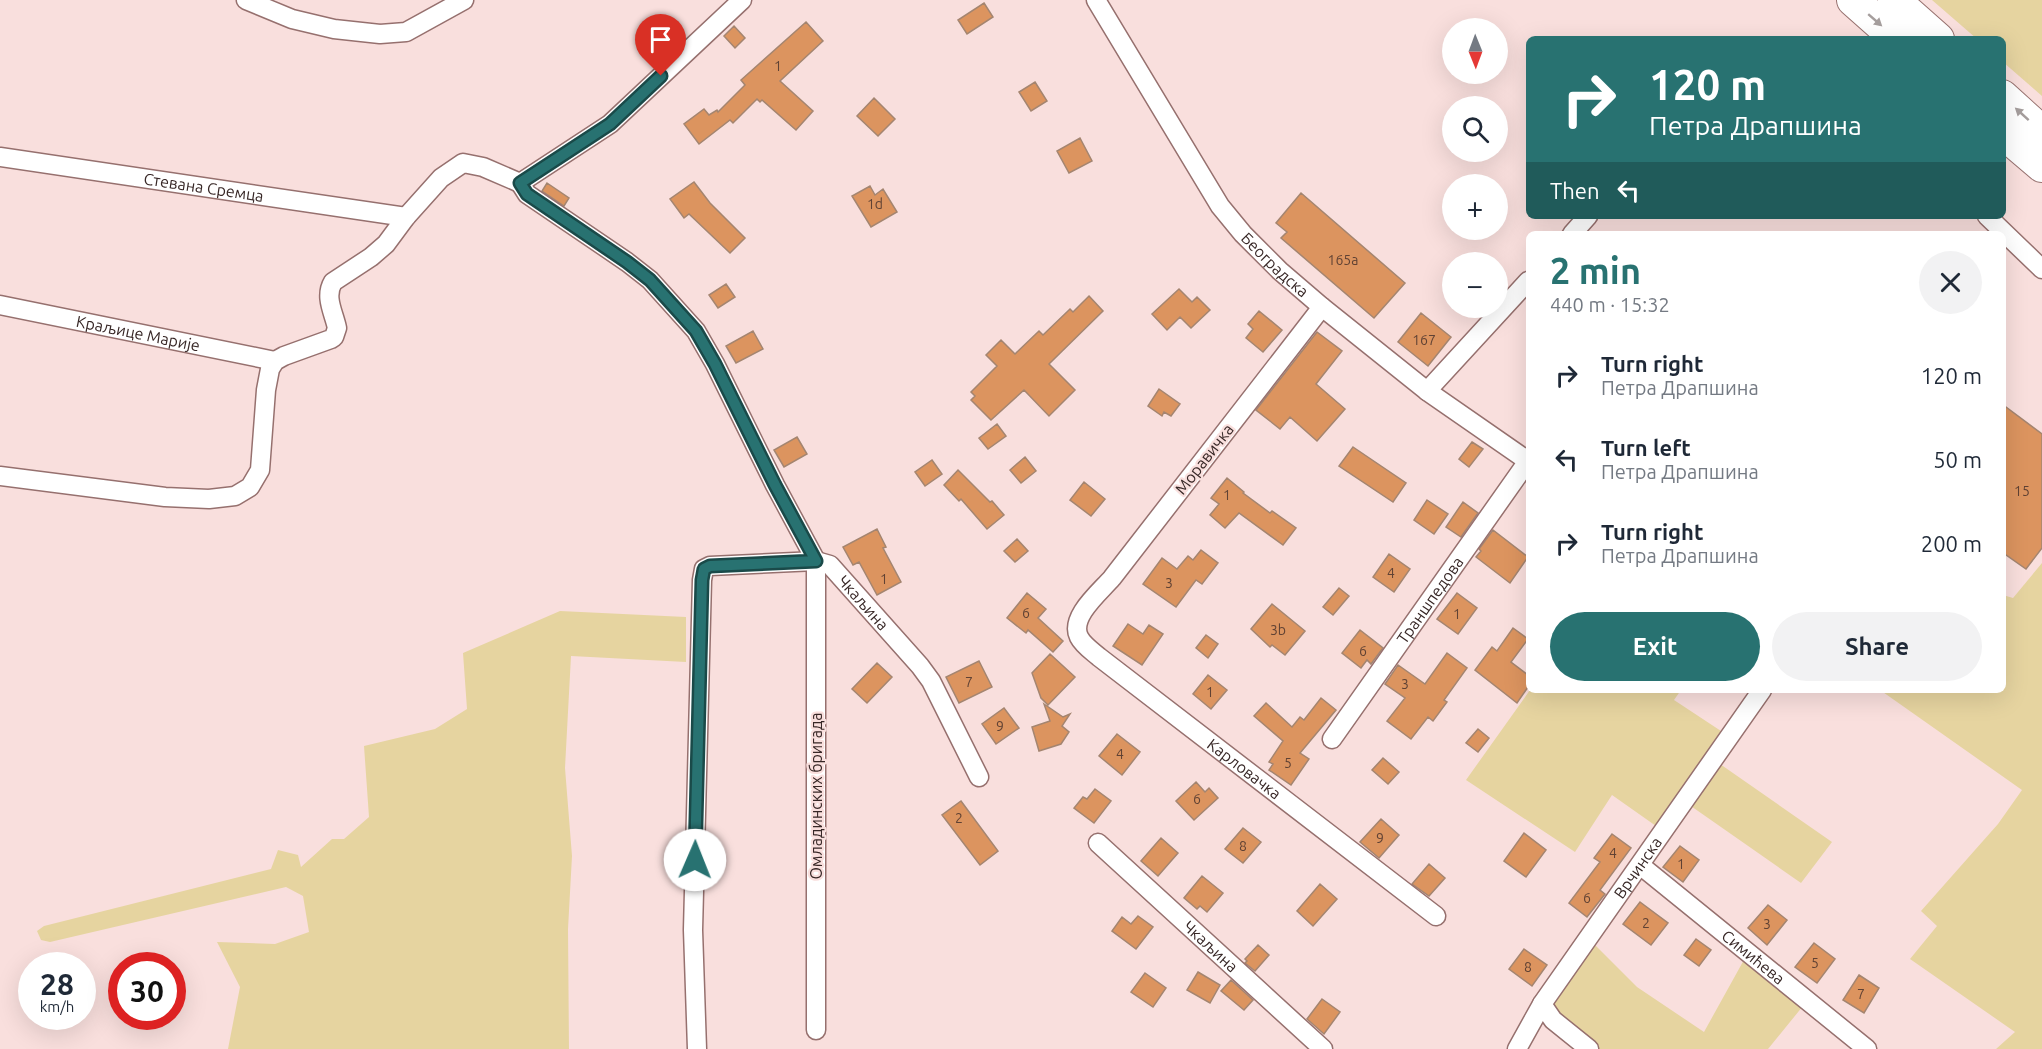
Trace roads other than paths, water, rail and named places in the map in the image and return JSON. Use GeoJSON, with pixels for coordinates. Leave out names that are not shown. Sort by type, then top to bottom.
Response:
{"type":"FeatureCollection","features":[{"type":"Feature","properties":{"kind":"highway"},"geometry":{"type":"LineString","coordinates":[[1853,0],[1895,36]]}},
{"type":"Feature","properties":{"kind":"highway"},"geometry":{"type":"LineString","coordinates":[[1894,0],[1935,36]]}},
{"type":"Feature","properties":{"kind":"highway"},"geometry":{"type":"LineString","coordinates":[[2006,100],[2042,132]]}},
{"type":"Feature","properties":{"kind":"highway"},"geometry":{"type":"LineString","coordinates":[[2006,135],[2042,166]]}},
{"type":"Feature","properties":{"kind":"street"},"geometry":{"type":"LineString","coordinates":[[246,0],[292,19],[334,29],[380,34],[405,32],[464,0]]}},
{"type":"Feature","properties":{"kind":"street","name":"Београдска"},"geometry":{"type":"LineString","coordinates":[[1096,0],[1220,206],[1243,234],[1272,264],[1322,307],[1427,391],[1526,460]]}},
{"type":"Feature","properties":{"kind":"street"},"geometry":{"type":"LineString","coordinates":[[520,183],[610,124],[734,3]]}},
{"type":"Feature","properties":{"kind":"street","name":"Стевана Сремца"},"geometry":{"type":"LineString","coordinates":[[0,157],[406,217]]}},
{"type":"Feature","properties":{"kind":"street"},"geometry":{"type":"LineString","coordinates":[[0,476],[165,497],[209,499],[236,496],[250,487],[260,470],[266,390],[270,369],[275,361],[334,337],[338,328],[328,298],[329,287],[386,244],[406,217],[441,178],[463,163],[483,167],[520,183],[527,194],[650,280],[696,331],[816,561],[710,566],[704,569],[693,930],[697,1049]]}},
{"type":"Feature","properties":{"kind":"street"},"geometry":{"type":"LineString","coordinates":[[1575,231],[1585,219]]}},
{"type":"Feature","properties":{"kind":"street"},"geometry":{"type":"LineString","coordinates":[[1990,219],[2003,231]]}},
{"type":"Feature","properties":{"kind":"street"},"geometry":{"type":"LineString","coordinates":[[2006,234],[2042,269]]}},
{"type":"Feature","properties":{"kind":"street"},"geometry":{"type":"LineString","coordinates":[[1427,391],[1526,283]]}},
{"type":"Feature","properties":{"kind":"street","name":"Краљице Марије"},"geometry":{"type":"LineString","coordinates":[[0,305],[275,361]]}},
{"type":"Feature","properties":{"kind":"street","name":"Моравичка"},"geometry":{"type":"LineString","coordinates":[[1084,610],[1112,578],[1322,307]]}},
{"type":"Feature","properties":{"kind":"street","name":"Траншпедова"},"geometry":{"type":"LineString","coordinates":[[1332,739],[1526,464]]}},
{"type":"Feature","properties":{"kind":"street","name":"Чкаљина"},"geometry":{"type":"LineString","coordinates":[[816,561],[830,566],[840,575],[920,666],[931,681],[979,777]]}},
{"type":"Feature","properties":{"kind":"street","name":"Омладинских бригада"},"geometry":{"type":"LineString","coordinates":[[816,561],[816,1030]]}},
{"type":"Feature","properties":{"kind":"street","name":"Карловачка"},"geometry":{"type":"LineString","coordinates":[[1084,610],[1077,622],[1077,630],[1079,637],[1093,652],[1436,916]]}},
{"type":"Feature","properties":{"kind":"street","name":"Врчинска"},"geometry":{"type":"LineString","coordinates":[[1517,1049],[1542,1004],[1760,693]]}},
{"type":"Feature","properties":{"kind":"street","name":"Чкаљина"},"geometry":{"type":"LineString","coordinates":[[1098,843],[1323,1049]]}},
{"type":"Feature","properties":{"kind":"street","name":"Симићева"},"geometry":{"type":"LineString","coordinates":[[1640,865],[1868,1049]]}},
{"type":"Feature","properties":{"kind":"street"},"geometry":{"type":"LineString","coordinates":[[1542,1004],[1552,1020],[1589,1049]]}}]}
